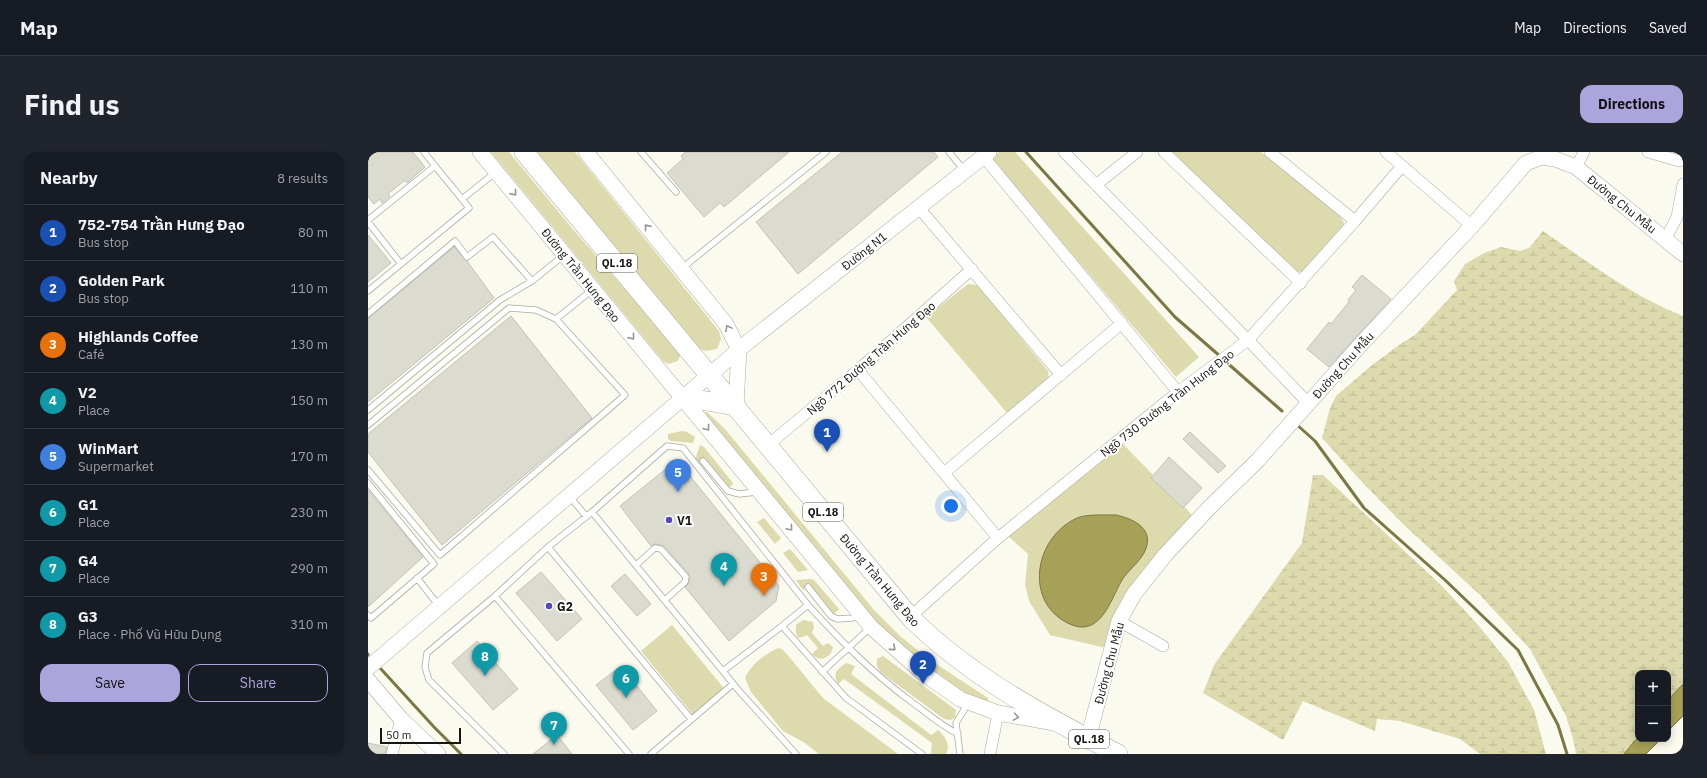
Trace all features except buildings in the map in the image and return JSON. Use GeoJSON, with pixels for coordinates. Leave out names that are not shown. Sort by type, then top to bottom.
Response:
{"type":"FeatureCollection","features":[{"type":"Feature","properties":{"kind":"highway","name":"Đường Trần Hưng Đạo"},"geometry":{"type":"LineString","coordinates":[[524,152],[910,617],[928,635],[966,666],[1010,695],[1088,739],[1118,754]]}},
{"type":"Feature","properties":{"kind":"highway"},"geometry":{"type":"LineString","coordinates":[[683,397],[736,406]]}},
{"type":"Feature","properties":{"kind":"street","name":"Đường Trần Hưng Đạo"},"geometry":{"type":"LineString","coordinates":[[480,152],[871,627],[923,673],[960,699],[998,713],[1061,724]]}},
{"type":"Feature","properties":{"kind":"street"},"geometry":{"type":"LineString","coordinates":[[586,152],[726,324],[739,350],[736,406]]}},
{"type":"Feature","properties":{"kind":"street"},"geometry":{"type":"LineString","coordinates":[[1064,152],[1244,343],[1309,404]]}},
{"type":"Feature","properties":{"kind":"street"},"geometry":{"type":"LineString","coordinates":[[1096,185],[1137,152]]}},
{"type":"Feature","properties":{"kind":"street"},"geometry":{"type":"LineString","coordinates":[[1164,152],[1301,283]]}},
{"type":"Feature","properties":{"kind":"street"},"geometry":{"type":"LineString","coordinates":[[1270,152],[1355,221]]}},
{"type":"Feature","properties":{"kind":"street"},"geometry":{"type":"LineString","coordinates":[[1386,152],[1472,226]]}},
{"type":"Feature","properties":{"kind":"street"},"geometry":{"type":"LineString","coordinates":[[1576,167],[1584,152]]}},
{"type":"Feature","properties":{"kind":"street"},"geometry":{"type":"LineString","coordinates":[[1648,152],[1679,161],[1683,160]]}},
{"type":"Feature","properties":{"kind":"street","name":"Đường N1"},"geometry":{"type":"LineString","coordinates":[[368,668],[739,350],[986,154]]}},
{"type":"Feature","properties":{"kind":"street"},"geometry":{"type":"LineString","coordinates":[[986,154],[1178,392]]}},
{"type":"Feature","properties":{"kind":"street","name":"Đường Chu Mẫu"},"geometry":{"type":"LineString","coordinates":[[1088,739],[1120,621],[1134,594],[1166,554],[1208,508],[1258,460],[1363,342],[1472,226],[1526,163],[1542,157],[1555,159],[1576,167],[1683,254]]}},
{"type":"Feature","properties":{"kind":"street","name":"Ngõ 730 Đường Trần Hưng Đạo"},"geometry":{"type":"LineString","coordinates":[[910,617],[998,538],[1178,392],[1244,343],[1301,283],[1402,166]]}},
{"type":"Feature","properties":{"kind":"street"},"geometry":{"type":"LineString","coordinates":[[1665,240],[1677,217],[1683,184]]}},
{"type":"Feature","properties":{"kind":"street"},"geometry":{"type":"LineString","coordinates":[[919,208],[1061,375]]}},
{"type":"Feature","properties":{"kind":"street","name":"Ngõ 772 Đường Trần Hưng Đạo"},"geometry":{"type":"LineString","coordinates":[[768,445],[858,370],[972,269]]}},
{"type":"Feature","properties":{"kind":"street"},"geometry":{"type":"LineString","coordinates":[[944,473],[1122,323]]}},
{"type":"Feature","properties":{"kind":"street"},"geometry":{"type":"LineString","coordinates":[[858,370],[998,538]]}},
{"type":"Feature","properties":{"kind":"street"},"geometry":{"type":"LineString","coordinates":[[1120,621],[1163,646]]}},
{"type":"Feature","properties":{"kind":"street"},"geometry":{"type":"LineString","coordinates":[[368,680],[401,719],[438,754]]}},
{"type":"Feature","properties":{"kind":"street"},"geometry":{"type":"LineString","coordinates":[[990,754],[998,713]]}},
{"type":"Feature","properties":{"kind":"street"},"geometry":{"type":"LineString","coordinates":[[392,754],[401,719]]}},
{"type":"Feature","properties":{"kind":"lane"},"geometry":{"type":"LineString","coordinates":[[368,291],[469,208],[424,152]]}},
{"type":"Feature","properties":{"kind":"lane"},"geometry":{"type":"LineString","coordinates":[[641,152],[676,192]]}},
{"type":"Feature","properties":{"kind":"lane"},"geometry":{"type":"LineString","coordinates":[[681,269],[826,152]]}},
{"type":"Feature","properties":{"kind":"lane"},"geometry":{"type":"LineString","coordinates":[[949,152],[965,171]]}},
{"type":"Feature","properties":{"kind":"lane"},"geometry":{"type":"LineString","coordinates":[[401,264],[368,221],[436,166]]}},
{"type":"Feature","properties":{"kind":"lane"},"geometry":{"type":"LineString","coordinates":[[462,199],[497,172]]}},
{"type":"Feature","properties":{"kind":"lane"},"geometry":{"type":"LineString","coordinates":[[368,314],[455,241],[467,257],[493,237],[532,281]]}},
{"type":"Feature","properties":{"kind":"lane"},"geometry":{"type":"LineString","coordinates":[[368,410],[500,300],[532,281],[564,255]]}},
{"type":"Feature","properties":{"kind":"lane"},"geometry":{"type":"LineString","coordinates":[[556,318],[593,290]]}},
{"type":"Feature","properties":{"kind":"lane"},"geometry":{"type":"LineString","coordinates":[[368,425],[509,308],[536,310],[556,318],[625,395],[440,555],[368,470]]}},
{"type":"Feature","properties":{"kind":"lane"},"geometry":{"type":"LineString","coordinates":[[504,754],[429,680],[425,666],[427,653],[495,596],[548,547],[592,512],[660,450],[667,446],[683,448],[808,605],[848,648],[893,688],[934,720],[958,734]]}},
{"type":"Feature","properties":{"kind":"lane"},"geometry":{"type":"LineString","coordinates":[[703,461],[728,491],[732,493],[760,492]]}},
{"type":"Feature","properties":{"kind":"lane"},"geometry":{"type":"LineString","coordinates":[[368,483],[434,564],[371,618],[368,615]]}},
{"type":"Feature","properties":{"kind":"lane"},"geometry":{"type":"LineString","coordinates":[[568,496],[586,516]]}},
{"type":"Feature","properties":{"kind":"lane"},"geometry":{"type":"LineString","coordinates":[[592,512],[733,684],[796,754]]}},
{"type":"Feature","properties":{"kind":"lane"},"geometry":{"type":"LineString","coordinates":[[548,547],[691,719]]}},
{"type":"Feature","properties":{"kind":"lane"},"geometry":{"type":"LineString","coordinates":[[636,565],[655,548],[659,548],[663,550],[686,577],[685,582],[665,600]]}},
{"type":"Feature","properties":{"kind":"lane"},"geometry":{"type":"LineString","coordinates":[[417,578],[439,607]]}},
{"type":"Feature","properties":{"kind":"lane"},"geometry":{"type":"LineString","coordinates":[[808,587],[831,616],[836,619],[853,618],[859,612]]}},
{"type":"Feature","properties":{"kind":"lane"},"geometry":{"type":"LineString","coordinates":[[495,596],[629,754]]}},
{"type":"Feature","properties":{"kind":"lane"},"geometry":{"type":"LineString","coordinates":[[723,671],[808,605]]}},
{"type":"Feature","properties":{"kind":"lane"},"geometry":{"type":"LineString","coordinates":[[782,626],[846,698],[922,754]]}},
{"type":"Feature","properties":{"kind":"lane"},"geometry":{"type":"LineString","coordinates":[[822,672],[871,627]]}},
{"type":"Feature","properties":{"kind":"lane"},"geometry":{"type":"LineString","coordinates":[[650,754],[733,684]]}},
{"type":"Feature","properties":{"kind":"lane"},"geometry":{"type":"LineString","coordinates":[[960,754],[956,723],[969,702]]}},
{"type":"Feature","properties":{"kind":"green space"},"geometry":{"type":"Polygon","coordinates":[[[491,152],[509,152],[572,228],[681,354],[678,361],[668,364],[663,361],[491,152]]]}},
{"type":"Feature","properties":{"kind":"green space"},"geometry":{"type":"Polygon","coordinates":[[[537,152],[575,152],[719,331],[721,339],[717,349],[706,351],[696,348],[537,152]]]}},
{"type":"Feature","properties":{"kind":"green space"},"geometry":{"type":"Polygon","coordinates":[[[999,152],[1015,152],[1199,357],[1176,377],[991,158],[999,152]]]}},
{"type":"Feature","properties":{"kind":"green space"},"geometry":{"type":"Polygon","coordinates":[[[1171,152],[1261,152],[1338,213],[1344,223],[1343,229],[1307,272],[1296,272],[1171,152]]]}},
{"type":"Feature","properties":{"kind":"green space"},"geometry":{"type":"Polygon","coordinates":[[[1543,231],[1646,299],[1683,316],[1683,684],[1671,697],[1671,670],[1635,670],[1635,741],[1624,754],[1576,754],[1566,716],[1530,649],[1481,596],[1403,524],[1322,438],[1330,408],[1336,396],[1371,366],[1415,335],[1457,290],[1454,281],[1465,264],[1484,253],[1501,247],[1520,251],[1529,248],[1543,231]]]}},
{"type":"Feature","properties":{"kind":"green space"},"geometry":{"type":"Polygon","coordinates":[[[968,284],[978,285],[1048,371],[1049,379],[1008,414],[926,317],[968,284]]]}},
{"type":"Feature","properties":{"kind":"green space"},"geometry":{"type":"Polygon","coordinates":[[[707,412],[725,429],[874,610],[900,636],[927,658],[988,698],[988,702],[974,698],[939,677],[887,633],[862,608],[704,413],[707,412]]]}},
{"type":"Feature","properties":{"kind":"green space"},"geometry":{"type":"Polygon","coordinates":[[[682,431],[695,437],[693,443],[671,441],[668,439],[668,434],[682,431]]]}},
{"type":"Feature","properties":{"kind":"green space"},"geometry":{"type":"Polygon","coordinates":[[[1122,443],[1192,515],[1106,648],[1050,635],[1029,601],[1025,585],[1028,554],[1007,535],[1122,443]]]}},
{"type":"Feature","properties":{"kind":"green space"},"geometry":{"type":"Polygon","coordinates":[[[700,445],[704,447],[733,483],[730,488],[705,458],[699,463],[695,460],[700,445]]]}},
{"type":"Feature","properties":{"kind":"green space"},"geometry":{"type":"Polygon","coordinates":[[[1313,475],[1323,475],[1442,586],[1478,625],[1508,662],[1534,710],[1546,754],[1480,754],[1460,739],[1400,721],[1377,719],[1375,731],[1303,701],[1283,740],[1203,693],[1214,665],[1302,543],[1313,475]]]}},
{"type":"Feature","properties":{"kind":"green space"},"geometry":{"type":"Polygon","coordinates":[[[764,518],[781,538],[775,544],[757,522],[764,518]]]}},
{"type":"Feature","properties":{"kind":"green space"},"geometry":{"type":"Polygon","coordinates":[[[790,549],[808,570],[798,572],[783,553],[790,549]]]}},
{"type":"Feature","properties":{"kind":"green space"},"geometry":{"type":"Polygon","coordinates":[[[796,580],[814,580],[839,609],[834,614],[810,584],[803,590],[796,580]]]}},
{"type":"Feature","properties":{"kind":"green space"},"geometry":{"type":"Polygon","coordinates":[[[803,620],[813,622],[814,628],[812,633],[823,646],[828,643],[833,647],[831,653],[826,657],[820,659],[812,654],[818,648],[807,635],[798,638],[796,634],[796,625],[803,620]]]}},
{"type":"Feature","properties":{"kind":"green space"},"geometry":{"type":"Polygon","coordinates":[[[672,625],[726,691],[694,716],[641,651],[672,625]]]}},
{"type":"Feature","properties":{"kind":"green space"},"geometry":{"type":"Polygon","coordinates":[[[778,648],[782,649],[791,659],[823,698],[898,754],[819,754],[805,743],[783,731],[751,692],[745,678],[758,660],[778,648]]]}},
{"type":"Feature","properties":{"kind":"green space"},"geometry":{"type":"Polygon","coordinates":[[[883,656],[956,710],[955,718],[950,720],[944,719],[883,674],[878,668],[877,659],[883,656]]]}},
{"type":"Feature","properties":{"kind":"green space"},"geometry":{"type":"Polygon","coordinates":[[[846,663],[855,666],[851,674],[931,735],[938,730],[948,744],[946,754],[931,754],[932,743],[844,679],[838,684],[835,677],[836,672],[846,663]]]}},
{"type":"Feature","properties":{"kind":"shaded area"},"geometry":{"type":"Polygon","coordinates":[[[1091,515],[1116,515],[1130,519],[1142,527],[1147,538],[1147,545],[1144,553],[1124,577],[1099,620],[1092,625],[1083,627],[1072,625],[1056,615],[1046,603],[1040,588],[1040,572],[1043,555],[1051,540],[1062,528],[1077,518],[1091,515]]]}},
{"type":"Feature","properties":{"kind":"shaded area"},"geometry":{"type":"Polygon","coordinates":[[[1683,684],[1683,716],[1671,728],[1671,706],[1671,697],[1683,684]]]}},
{"type":"Feature","properties":{"kind":"shaded area"},"geometry":{"type":"Polygon","coordinates":[[[1635,741],[1635,742],[1658,742],[1646,754],[1624,754],[1635,741]]]}},
{"type":"Feature","properties":{"kind":"waterway"},"geometry":{"type":"LineString","coordinates":[[1026,152],[1175,317],[1221,357]]}},
{"type":"Feature","properties":{"kind":"waterway"},"geometry":{"type":"LineString","coordinates":[[1225,361],[1282,411]]}},
{"type":"Feature","properties":{"kind":"waterway"},"geometry":{"type":"LineString","coordinates":[[1295,423],[1315,441],[1364,508],[1445,580],[1518,650],[1558,725],[1567,754]]}},
{"type":"Feature","properties":{"kind":"waterway"},"geometry":{"type":"LineString","coordinates":[[381,669],[461,754]]}},
{"type":"Feature","properties":{"kind":"place","name":"752-754 Trần Hưng Đạo"},"geometry":{"type":"Point","coordinates":[827,452]}},
{"type":"Feature","properties":{"kind":"place","name":"WinMart"},"geometry":{"type":"Point","coordinates":[678,492]}},
{"type":"Feature","properties":{"kind":"place","name":"V1"},"geometry":{"type":"Point","coordinates":[669,520]}},
{"type":"Feature","properties":{"kind":"place","name":"V2"},"geometry":{"type":"Point","coordinates":[724,586]}},
{"type":"Feature","properties":{"kind":"place","name":"Highlands Coffee"},"geometry":{"type":"Point","coordinates":[764,596]}},
{"type":"Feature","properties":{"kind":"place","name":"G2"},"geometry":{"type":"Point","coordinates":[549,606]}},
{"type":"Feature","properties":{"kind":"place","name":"G3"},"geometry":{"type":"Point","coordinates":[485,676]}},
{"type":"Feature","properties":{"kind":"place","name":"Golden Park"},"geometry":{"type":"Point","coordinates":[923,684]}},
{"type":"Feature","properties":{"kind":"place","name":"G1"},"geometry":{"type":"Point","coordinates":[626,698]}},
{"type":"Feature","properties":{"kind":"place","name":"G4"},"geometry":{"type":"Point","coordinates":[554,745]}}]}
